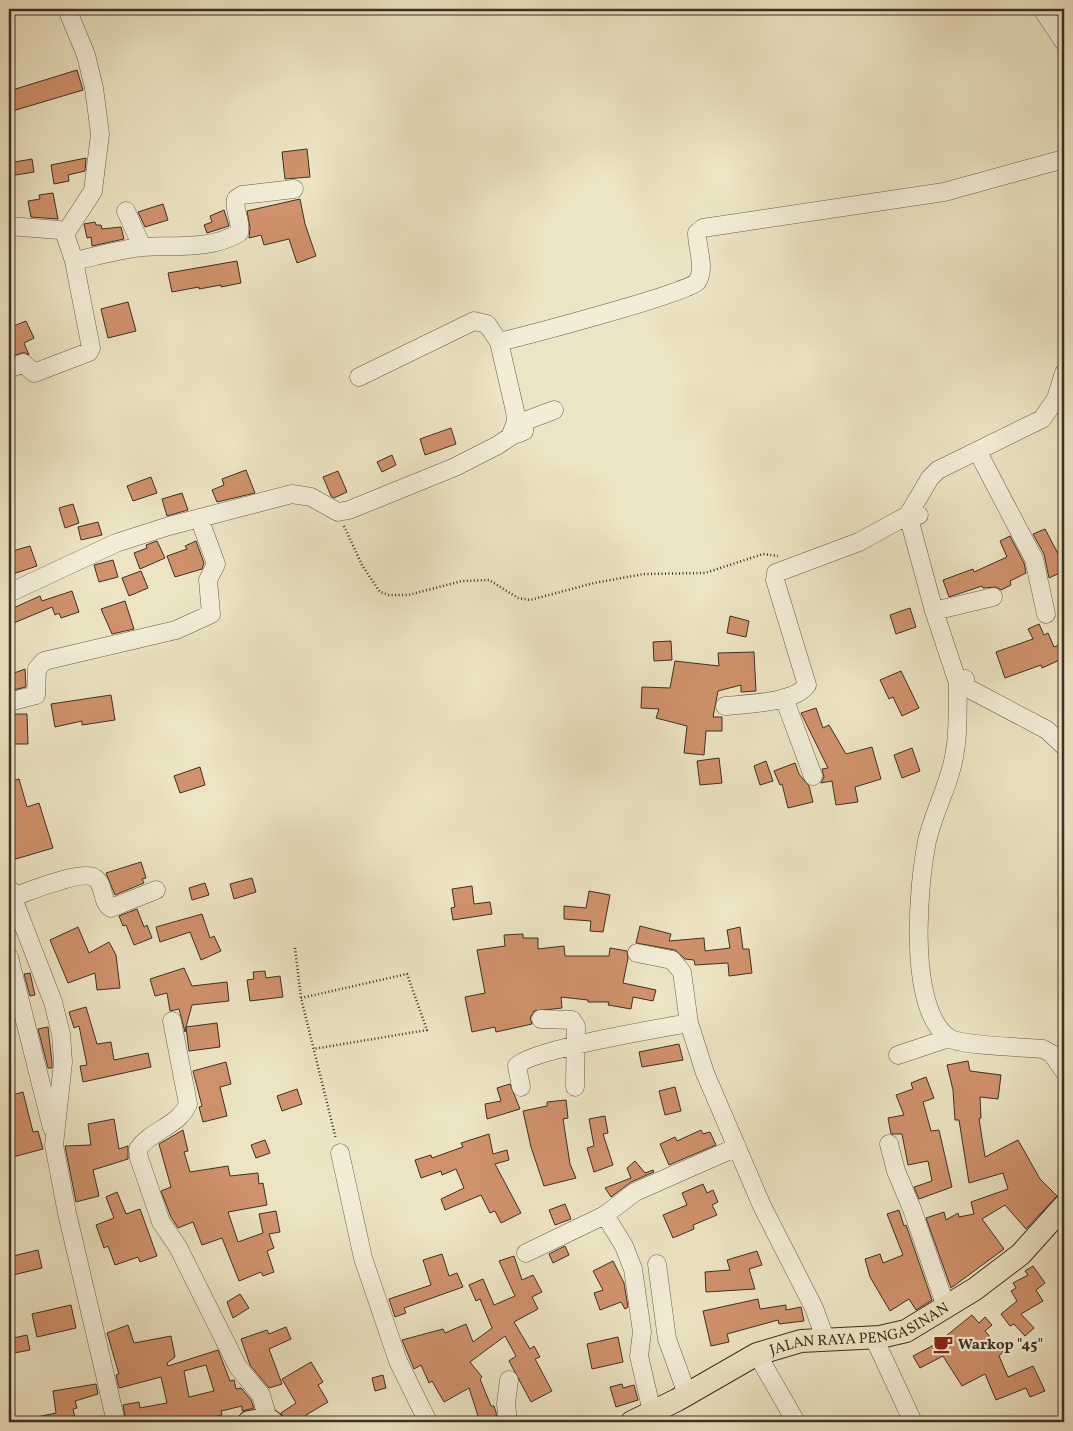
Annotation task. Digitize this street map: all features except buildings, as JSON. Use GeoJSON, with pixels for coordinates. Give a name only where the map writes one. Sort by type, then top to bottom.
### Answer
{"type":"FeatureCollection","features":[{"type":"Feature","properties":{"kind":"main road","name":"JALAN RAYA PENGASINAN"},"geometry":{"type":"LineString","coordinates":[[632,1422],[687,1394],[757,1354],[801,1341],[825,1338],[874,1338],[906,1331],[946,1307],[1021,1254],[1064,1206]]}},
{"type":"Feature","properties":{"kind":"street"},"geometry":{"type":"LineString","coordinates":[[65,234],[93,191],[100,134],[94,88],[86,55],[67,9]]}},
{"type":"Feature","properties":{"kind":"street"},"geometry":{"type":"LineString","coordinates":[[1042,9],[1064,42]]}},
{"type":"Feature","properties":{"kind":"street"},"geometry":{"type":"LineString","coordinates":[[1056,9],[1064,22]]}},
{"type":"Feature","properties":{"kind":"street"},"geometry":{"type":"LineString","coordinates":[[499,342],[658,298],[695,284],[700,276],[697,233],[703,228],[944,192],[1064,159]]}},
{"type":"Feature","properties":{"kind":"street"},"geometry":{"type":"LineString","coordinates":[[74,261],[142,247],[206,244],[233,237],[239,233],[240,227],[235,203],[236,198],[242,195],[294,189]]}},
{"type":"Feature","properties":{"kind":"street"},"geometry":{"type":"LineString","coordinates":[[126,211],[142,247]]}},
{"type":"Feature","properties":{"kind":"street"},"geometry":{"type":"LineString","coordinates":[[9,226],[59,230],[65,234],[74,261],[91,348],[89,352],[34,374],[23,363],[14,367]]}},
{"type":"Feature","properties":{"kind":"street"},"geometry":{"type":"LineString","coordinates":[[359,377],[474,321],[487,324],[499,342],[515,411],[516,422],[510,437]]}},
{"type":"Feature","properties":{"kind":"street"},"geometry":{"type":"LineString","coordinates":[[725,706],[756,704],[784,698],[803,690],[807,681],[775,580],[776,573],[859,542],[914,515],[937,485],[949,474],[970,460],[1027,431],[1062,403],[1064,373]]}},
{"type":"Feature","properties":{"kind":"street"},"geometry":{"type":"LineString","coordinates":[[9,593],[116,543],[199,518],[292,494],[311,497],[338,512],[349,510],[455,467],[524,431],[525,421],[554,410]]}},
{"type":"Feature","properties":{"kind":"street"},"geometry":{"type":"LineString","coordinates":[[970,460],[1034,559],[1046,614]]}},
{"type":"Feature","properties":{"kind":"street"},"geometry":{"type":"LineString","coordinates":[[914,515],[920,528],[938,610],[962,681],[956,750],[951,772],[941,794],[928,842],[922,884],[920,933],[920,974],[924,997],[930,1014],[949,1038]]}},
{"type":"Feature","properties":{"kind":"street"},"geometry":{"type":"LineString","coordinates":[[9,702],[36,695],[37,669],[44,661],[176,630],[212,614],[208,580],[216,564],[199,518]]}},
{"type":"Feature","properties":{"kind":"street"},"geometry":{"type":"LineString","coordinates":[[938,610],[993,597]]}},
{"type":"Feature","properties":{"kind":"street"},"geometry":{"type":"LineString","coordinates":[[962,681],[1049,722],[1064,737]]}},
{"type":"Feature","properties":{"kind":"street"},"geometry":{"type":"LineString","coordinates":[[962,681],[1047,730],[1064,746]]}},
{"type":"Feature","properties":{"kind":"street"},"geometry":{"type":"LineString","coordinates":[[784,698],[813,776]]}},
{"type":"Feature","properties":{"kind":"street"},"geometry":{"type":"LineString","coordinates":[[54,1138],[63,1062],[61,1034],[53,1002],[16,924],[10,892],[82,874],[94,877],[100,884],[106,905],[110,908],[156,890]]}},
{"type":"Feature","properties":{"kind":"street"},"geometry":{"type":"LineString","coordinates":[[637,953],[661,956],[672,960],[678,966],[684,980],[689,1023],[705,1073],[762,1206],[810,1299],[825,1338]]}},
{"type":"Feature","properties":{"kind":"street"},"geometry":{"type":"LineString","coordinates":[[9,957],[54,1138],[67,1213],[116,1422]]}},
{"type":"Feature","properties":{"kind":"street"},"geometry":{"type":"LineString","coordinates":[[541,1019],[572,1020],[576,1026],[575,1087]]}},
{"type":"Feature","properties":{"kind":"street"},"geometry":{"type":"LineString","coordinates":[[172,1021],[188,1104],[177,1119],[143,1142],[138,1149],[139,1158],[161,1222],[178,1247],[238,1367],[261,1395],[263,1421]]}},
{"type":"Feature","properties":{"kind":"street"},"geometry":{"type":"LineString","coordinates":[[521,1087],[517,1066],[520,1063],[577,1045],[689,1023]]}},
{"type":"Feature","properties":{"kind":"street"},"geometry":{"type":"LineString","coordinates":[[898,1054],[949,1038],[973,1043],[1043,1049],[1052,1054],[1064,1071]]}},
{"type":"Feature","properties":{"kind":"street"},"geometry":{"type":"LineString","coordinates":[[889,1144],[896,1171],[912,1209],[946,1307]]}},
{"type":"Feature","properties":{"kind":"street"},"geometry":{"type":"LineString","coordinates":[[526,1253],[605,1215],[635,1192],[737,1147]]}},
{"type":"Feature","properties":{"kind":"street"},"geometry":{"type":"LineString","coordinates":[[340,1152],[363,1258],[398,1361],[428,1422]]}},
{"type":"Feature","properties":{"kind":"street"},"geometry":{"type":"LineString","coordinates":[[605,1215],[624,1246],[633,1269],[642,1332],[639,1356],[652,1412]]}},
{"type":"Feature","properties":{"kind":"street"},"geometry":{"type":"LineString","coordinates":[[657,1264],[667,1340],[687,1394]]}},
{"type":"Feature","properties":{"kind":"street"},"geometry":{"type":"LineString","coordinates":[[874,1338],[913,1422]]}},
{"type":"Feature","properties":{"kind":"street"},"geometry":{"type":"LineString","coordinates":[[757,1354],[796,1422]]}},
{"type":"Feature","properties":{"kind":"street"},"geometry":{"type":"LineString","coordinates":[[508,1422],[506,1404],[509,1380]]}},
{"type":"Feature","properties":{"kind":"path"},"geometry":{"type":"LineString","coordinates":[[338,512],[362,565],[380,592],[389,596],[408,595],[462,581],[489,580],[518,598],[530,600],[594,583],[644,574],[705,573],[763,554],[783,556]]}},
{"type":"Feature","properties":{"kind":"path"},"geometry":{"type":"LineString","coordinates":[[294,948],[301,998],[340,1152]]}},
{"type":"Feature","properties":{"kind":"path"},"geometry":{"type":"LineString","coordinates":[[301,998],[407,974],[427,1030],[313,1049]]}},
{"type":"Feature","properties":{"kind":"place","name":"Warkop \"45\""},"geometry":{"type":"Point","coordinates":[943,1344]}}]}
